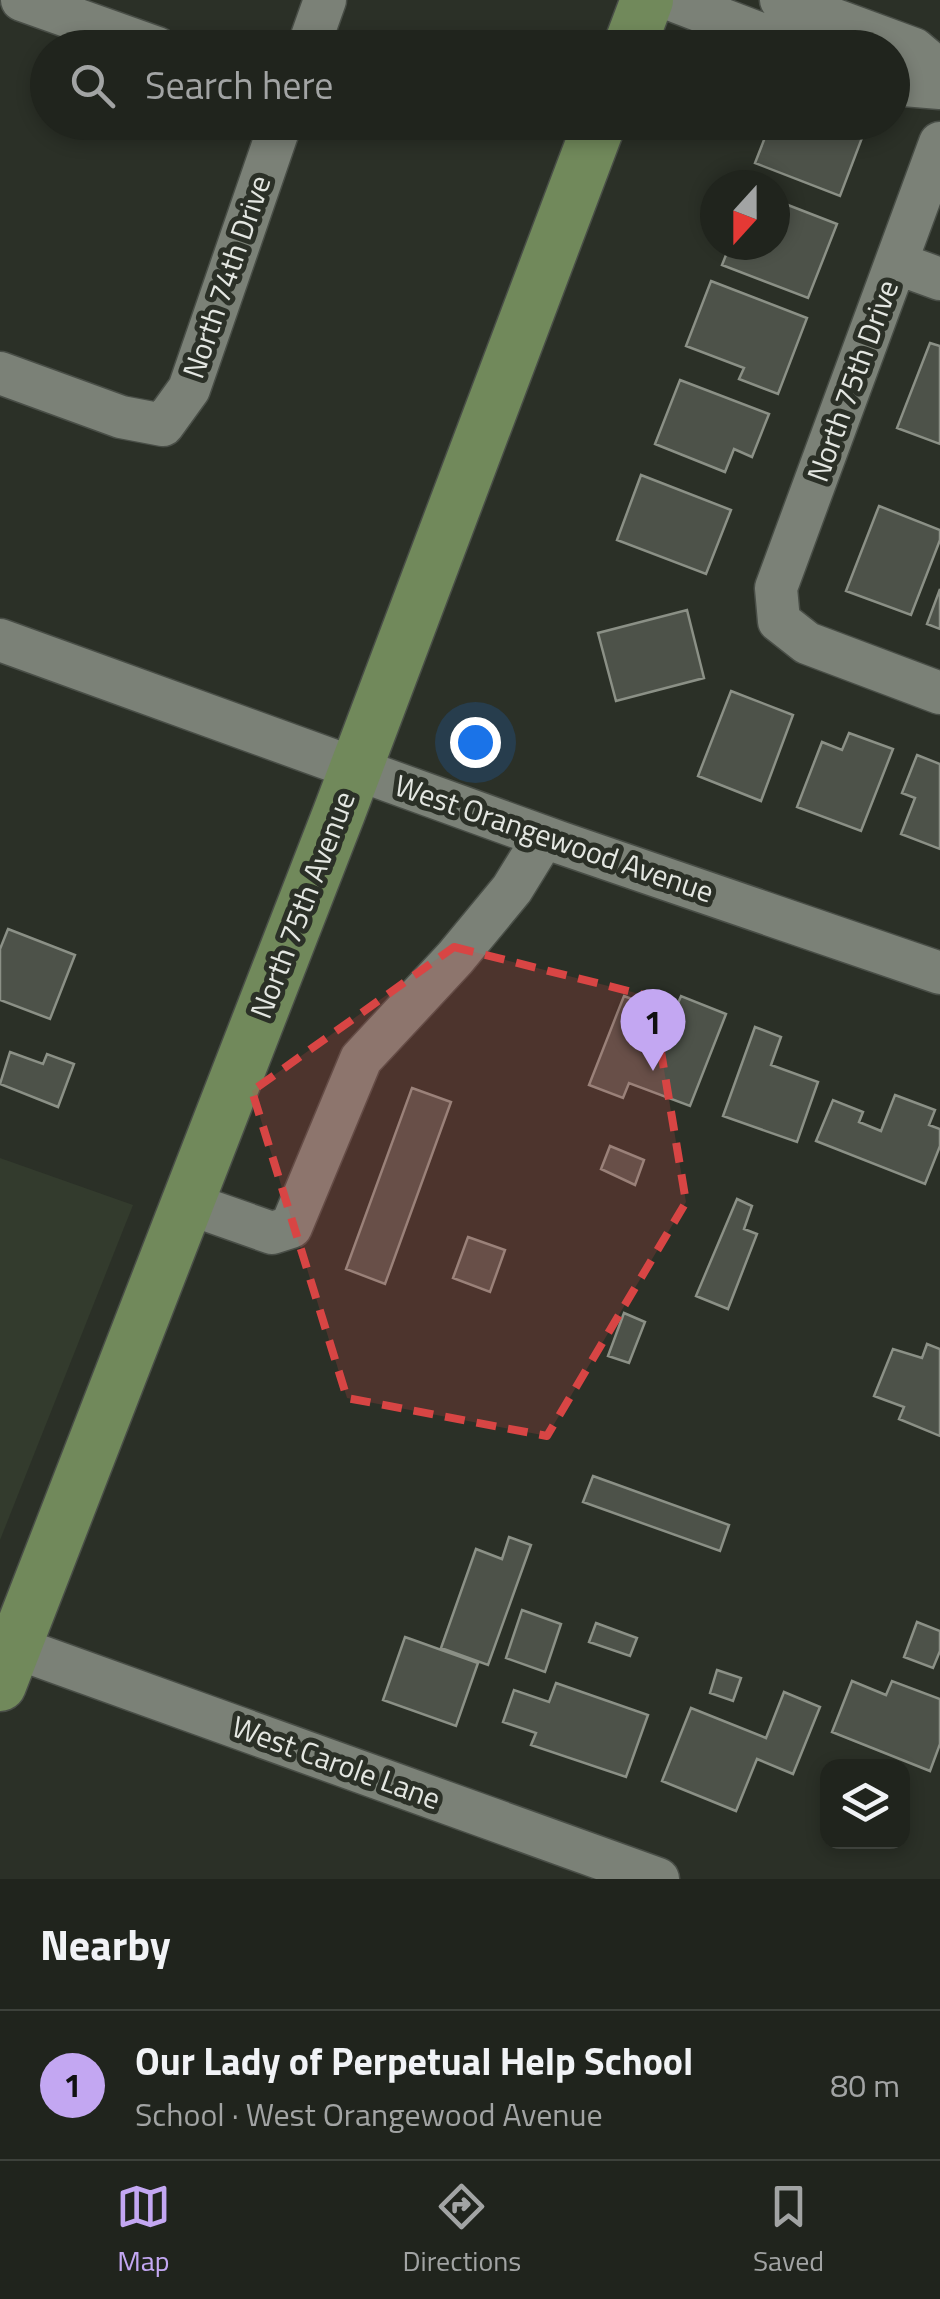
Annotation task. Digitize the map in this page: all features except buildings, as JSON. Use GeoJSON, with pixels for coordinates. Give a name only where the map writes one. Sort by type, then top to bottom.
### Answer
{"type":"FeatureCollection","features":[{"type":"Feature","properties":{"kind":"main road"},"geometry":{"type":"LineString","coordinates":[[636,30],[647,0]]}},
{"type":"Feature","properties":{"kind":"main road","name":"North 75th Avenue"},"geometry":{"type":"LineString","coordinates":[[7,1666],[356,769],[593,140]]}},
{"type":"Feature","properties":{"kind":"street"},"geometry":{"type":"LineString","coordinates":[[22,0],[107,30]]}},
{"type":"Feature","properties":{"kind":"street"},"geometry":{"type":"LineString","coordinates":[[314,30],[325,0]]}},
{"type":"Feature","properties":{"kind":"street"},"geometry":{"type":"LineString","coordinates":[[672,0],[750,30]]}},
{"type":"Feature","properties":{"kind":"street"},"geometry":{"type":"LineString","coordinates":[[780,0],[862,30]]}},
{"type":"Feature","properties":{"kind":"street"},"geometry":{"type":"LineString","coordinates":[[910,48],[940,71]]}},
{"type":"Feature","properties":{"kind":"street"},"geometry":{"type":"LineString","coordinates":[[910,86],[940,88]]}},
{"type":"Feature","properties":{"kind":"street","name":"North 74th Drive"},"geometry":{"type":"LineString","coordinates":[[0,373],[122,417],[163,426],[188,389],[275,140]]}},
{"type":"Feature","properties":{"kind":"street","name":"North 75th Drive"},"geometry":{"type":"LineString","coordinates":[[940,143],[776,588],[779,622],[807,644],[940,693]]}},
{"type":"Feature","properties":{"kind":"street"},"geometry":{"type":"LineString","coordinates":[[896,263],[940,278]]}},
{"type":"Feature","properties":{"kind":"street","name":"West Orangewood Avenue"},"geometry":{"type":"LineString","coordinates":[[0,640],[544,836],[940,973]]}},
{"type":"Feature","properties":{"kind":"street"},"geometry":{"type":"LineString","coordinates":[[187,1204],[272,1233],[291,1227],[361,1060],[500,903],[544,836]]}},
{"type":"Feature","properties":{"kind":"street","name":"West Carole Lane"},"geometry":{"type":"LineString","coordinates":[[7,1666],[562,1863],[658,1879]]}},
{"type":"Feature","properties":{"kind":"highlighted area"},"geometry":{"type":"Polygon","coordinates":[[[454,947],[652,997],[686,1202],[547,1436],[347,1398],[252,1091],[454,947]]]}},
{"type":"Feature","properties":{"kind":"shaded area"},"geometry":{"type":"Polygon","coordinates":[[[0,1158],[133,1205],[0,1540],[0,1158]]]}},
{"type":"Feature","properties":{"kind":"place","name":"Our Lady of Perpetual Help School"},"geometry":{"type":"Point","coordinates":[653,1071]}}]}
